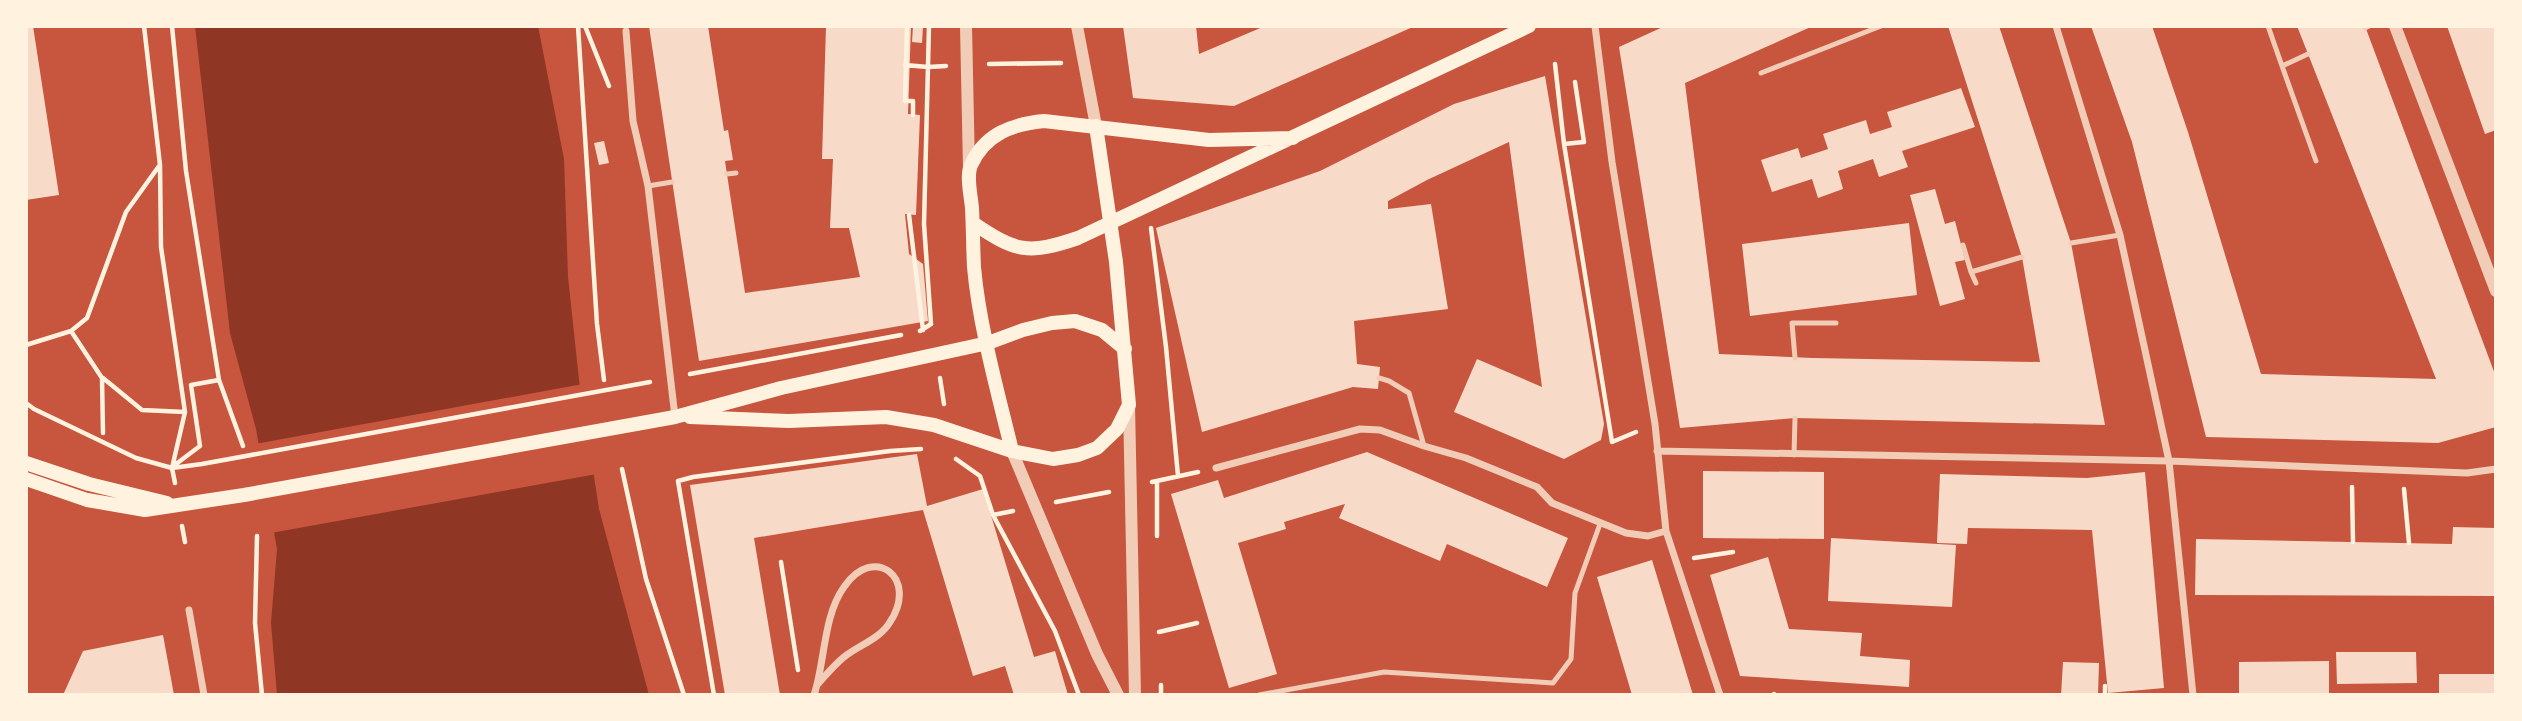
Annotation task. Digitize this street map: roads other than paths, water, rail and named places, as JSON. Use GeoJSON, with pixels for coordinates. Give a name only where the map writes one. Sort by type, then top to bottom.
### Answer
{"type":"FeatureCollection","features":[{"type":"Feature","properties":{"kind":"main road"},"geometry":{"type":"LineString","coordinates":[[972,223],[1003,243],[1024,249],[1046,248],[1110,223],[1529,26]]}},
{"type":"Feature","properties":{"kind":"main road"},"geometry":{"type":"LineString","coordinates":[[1012,451],[974,269],[969,169],[981,148],[995,135],[1025,123],[1044,121],[1165,137],[1209,140],[1293,138]]}},
{"type":"Feature","properties":{"kind":"main road"},"geometry":{"type":"LineString","coordinates":[[675,417],[789,421],[886,417],[948,429],[1012,451],[1053,459],[1078,455],[1097,448],[1117,429],[1129,405],[1125,349],[1096,126]]}},
{"type":"Feature","properties":{"kind":"main road"},"geometry":{"type":"LineString","coordinates":[[26,479],[87,500],[145,510],[675,417],[781,388],[936,356],[1052,323],[1074,321],[1102,330],[1125,349]]}},
{"type":"Feature","properties":{"kind":"main road"},"geometry":{"type":"LineString","coordinates":[[26,463],[89,484],[178,506]]}},
{"type":"Feature","properties":{"kind":"street"},"geometry":{"type":"LineString","coordinates":[[966,26],[969,169]]}},
{"type":"Feature","properties":{"kind":"street"},"geometry":{"type":"LineString","coordinates":[[1077,26],[1096,126]]}},
{"type":"Feature","properties":{"kind":"street"},"geometry":{"type":"LineString","coordinates":[[1595,26],[1612,162],[1657,451],[1666,531],[1720,695]]}},
{"type":"Feature","properties":{"kind":"street"},"geometry":{"type":"LineString","coordinates":[[2056,26],[2120,236],[2169,461],[2193,695]]}},
{"type":"Feature","properties":{"kind":"street"},"geometry":{"type":"LineString","coordinates":[[2395,26],[2496,291]]}},
{"type":"Feature","properties":{"kind":"street"},"geometry":{"type":"LineString","coordinates":[[626,31],[633,121],[649,186],[675,417]]}},
{"type":"Feature","properties":{"kind":"street"},"geometry":{"type":"LineString","coordinates":[[1129,405],[1135,695]]}},
{"type":"Feature","properties":{"kind":"street"},"geometry":{"type":"LineString","coordinates":[[1216,468],[1360,429],[1380,430],[1466,458],[1536,487],[1552,503],[1600,524],[1626,533],[1648,536],[1666,531]]}},
{"type":"Feature","properties":{"kind":"street"},"geometry":{"type":"LineString","coordinates":[[1012,451],[1097,654],[1118,695]]}},
{"type":"Feature","properties":{"kind":"street"},"geometry":{"type":"LineString","coordinates":[[1657,451],[2169,461],[2467,473],[2496,469]]}},
{"type":"Feature","properties":{"kind":"street"},"geometry":{"type":"LineString","coordinates":[[814,695],[823,647],[842,589],[854,575],[866,568],[888,568],[896,576],[900,587],[897,611],[889,625],[843,658],[818,684]]}},
{"type":"Feature","properties":{"kind":"street"},"geometry":{"type":"LineString","coordinates":[[189,610],[204,695]]}},
{"type":"Feature","properties":{"kind":"lane"},"geometry":{"type":"LineString","coordinates":[[1761,73],[1881,26]]}},
{"type":"Feature","properties":{"kind":"lane"},"geometry":{"type":"LineString","coordinates":[[2269,26],[2316,161]]}},
{"type":"Feature","properties":{"kind":"lane"},"geometry":{"type":"LineString","coordinates":[[2282,66],[2308,54]]}},
{"type":"Feature","properties":{"kind":"lane"},"geometry":{"type":"LineString","coordinates":[[727,174],[736,173]]}},
{"type":"Feature","properties":{"kind":"lane"},"geometry":{"type":"LineString","coordinates":[[649,186],[673,182]]}},
{"type":"Feature","properties":{"kind":"lane"},"geometry":{"type":"LineString","coordinates":[[2071,243],[2120,236]]}},
{"type":"Feature","properties":{"kind":"lane"},"geometry":{"type":"LineString","coordinates":[[1963,245],[1976,283]]}},
{"type":"Feature","properties":{"kind":"lane"},"geometry":{"type":"LineString","coordinates":[[1971,272],[2022,257]]}},
{"type":"Feature","properties":{"kind":"lane"},"geometry":{"type":"LineString","coordinates":[[1795,358],[1792,323],[1836,323]]}},
{"type":"Feature","properties":{"kind":"lane"},"geometry":{"type":"LineString","coordinates":[[1379,378],[1409,393],[1424,446]]}},
{"type":"Feature","properties":{"kind":"lane"},"geometry":{"type":"LineString","coordinates":[[1794,454],[1795,418]]}},
{"type":"Feature","properties":{"kind":"lane"},"geometry":{"type":"LineString","coordinates":[[1259,695],[1384,672],[1553,683],[1571,659],[1575,593],[1600,524]]}}]}
